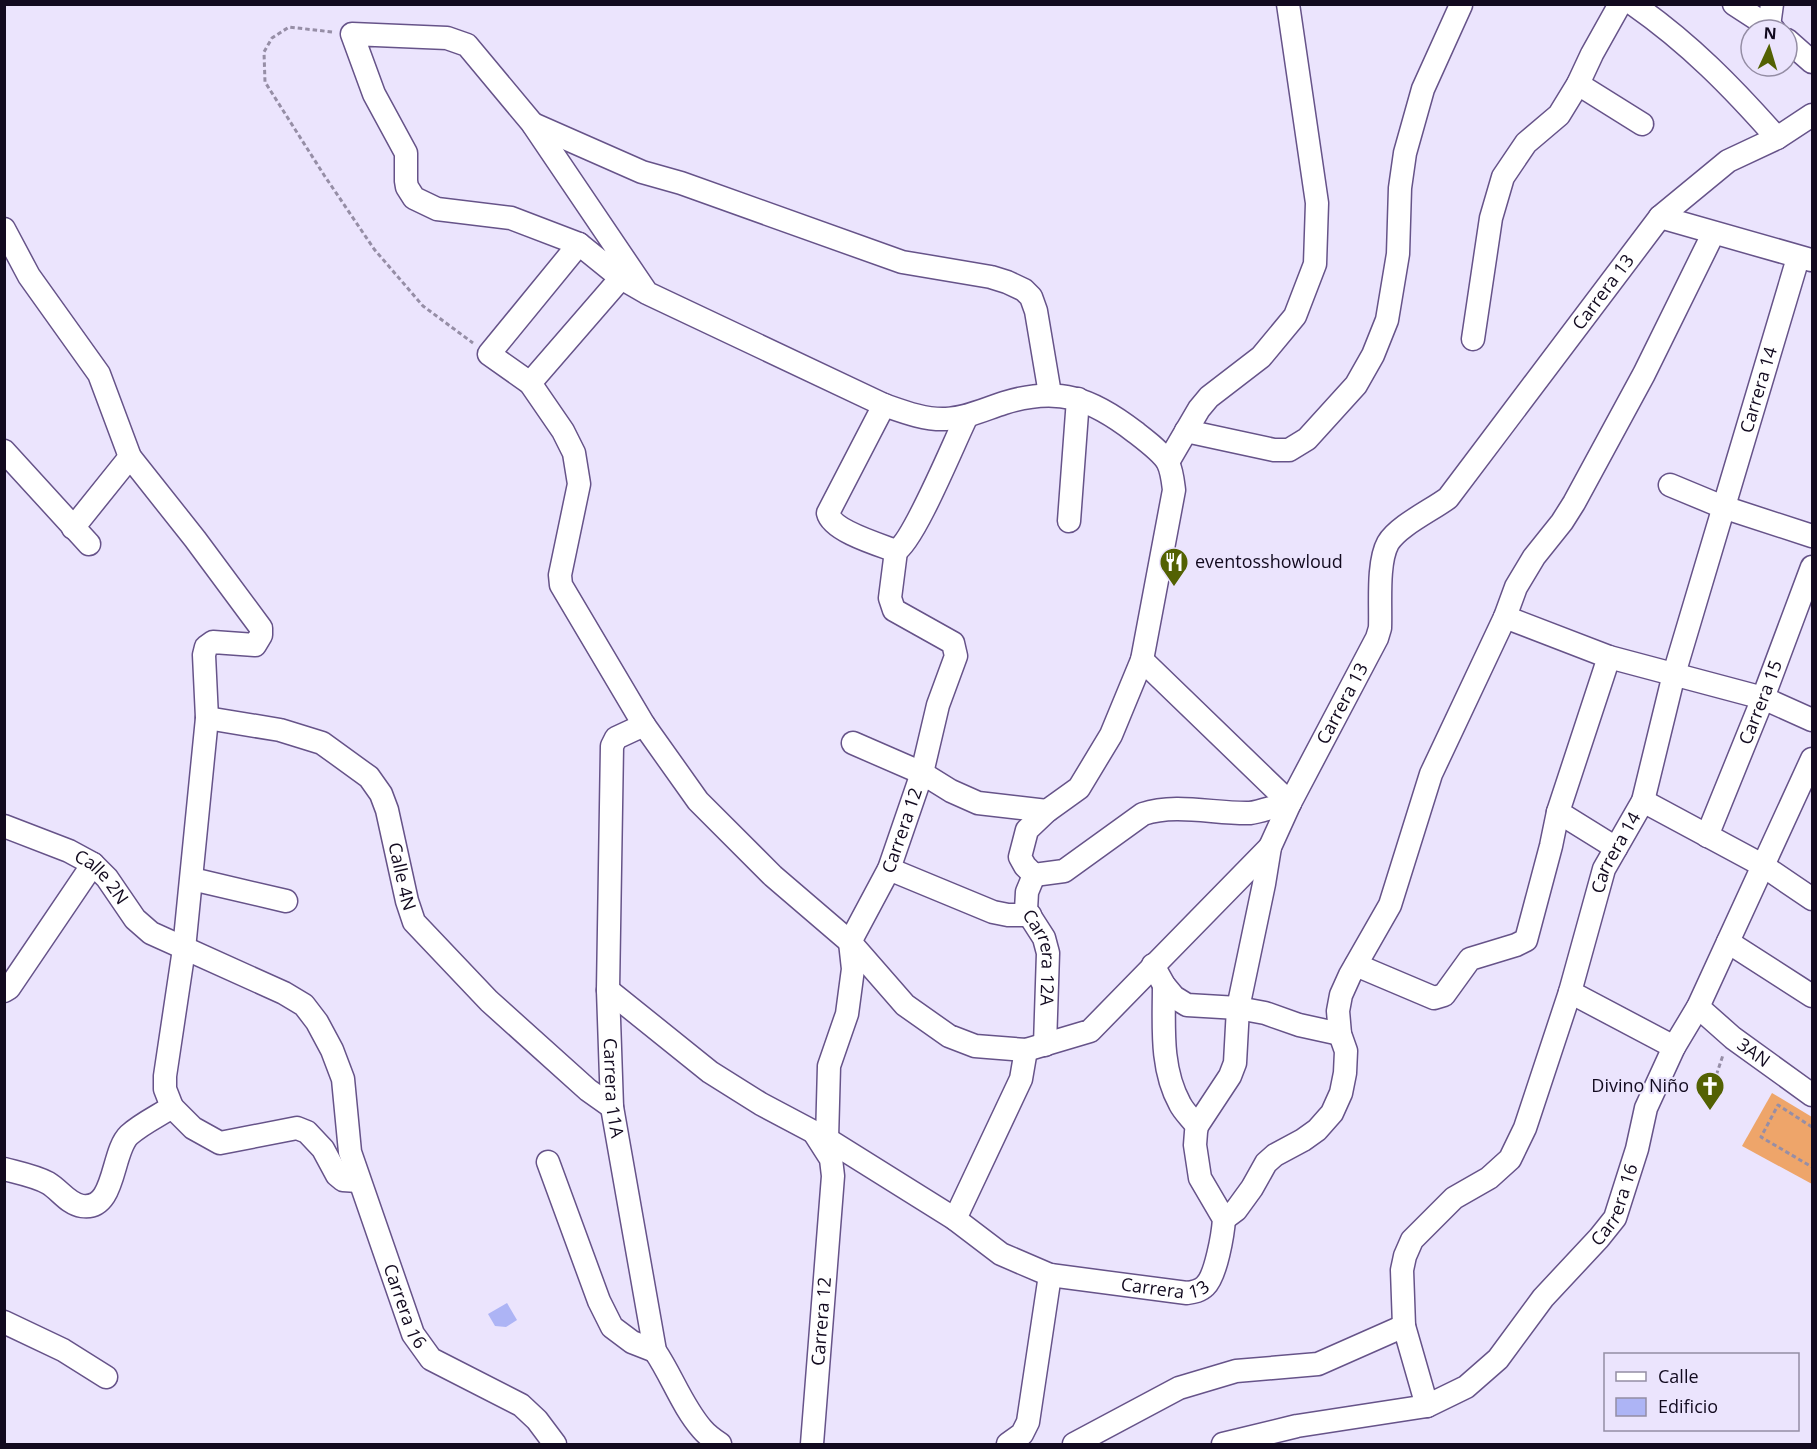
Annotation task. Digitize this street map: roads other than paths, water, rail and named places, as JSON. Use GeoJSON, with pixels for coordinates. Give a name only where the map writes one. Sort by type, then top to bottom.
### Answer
{"type":"FeatureCollection","features":[{"type":"Feature","properties":{"kind":"street"},"geometry":{"type":"LineString","coordinates":[[1168,462],[1199,409],[1209,398],[1261,357],[1295,316],[1315,264],[1317,203],[1287,4]]}},
{"type":"Feature","properties":{"kind":"street"},"geometry":{"type":"LineString","coordinates":[[1473,339],[1491,218],[1503,177],[1526,143],[1558,115],[1578,84],[1620,4]]}},
{"type":"Feature","properties":{"kind":"street"},"geometry":{"type":"LineString","coordinates":[[1633,4],[1666,27],[1734,88],[1777,138]]}},
{"type":"Feature","properties":{"kind":"street"},"geometry":{"type":"LineString","coordinates":[[1734,4],[1767,18]]}},
{"type":"Feature","properties":{"kind":"street"},"geometry":{"type":"LineString","coordinates":[[1186,431],[1274,450],[1289,450],[1307,439],[1356,385],[1373,355],[1387,320],[1398,254],[1400,188],[1405,153],[1423,89],[1462,5]]}},
{"type":"Feature","properties":{"kind":"street"},"geometry":{"type":"LineString","coordinates":[[647,293],[532,123],[467,45],[447,38],[352,34],[374,94],[406,153],[406,182],[414,198],[437,209],[511,218],[579,244],[621,278],[647,293],[884,405],[927,417],[946,419],[967,416],[1006,402],[1050,394],[1078,399],[1110,413],[1145,440],[1168,462],[1174,490],[1142,660],[1111,735],[1087,777],[1079,788],[1047,811],[1027,830],[1020,856],[1024,866],[1034,874],[1064,871],[1143,814],[1150,812],[1198,810],[1253,813],[1290,803]]}},
{"type":"Feature","properties":{"kind":"street"},"geometry":{"type":"LineString","coordinates":[[1799,51],[1812,62]]}},
{"type":"Feature","properties":{"kind":"street"},"geometry":{"type":"LineString","coordinates":[[1578,84],[1642,124]]}},
{"type":"Feature","properties":{"kind":"street","name":"Carrera 13"},"geometry":{"type":"LineString","coordinates":[[1197,1126],[1211,1108],[1233,1070],[1238,1008],[1270,847],[1290,803],[1377,638],[1380,628],[1382,560],[1388,543],[1418,517],[1448,498],[1660,217],[1728,161],[1777,138],[1812,115]]}},
{"type":"Feature","properties":{"kind":"street"},"geometry":{"type":"LineString","coordinates":[[532,123],[642,171],[902,262],[991,277],[1024,290],[1031,297],[1036,311],[1050,394]]}},
{"type":"Feature","properties":{"kind":"street"},"geometry":{"type":"LineString","coordinates":[[1660,217],[1805,259]]}},
{"type":"Feature","properties":{"kind":"street"},"geometry":{"type":"LineString","coordinates":[[4,229],[30,276],[99,374],[130,457],[261,628],[259,639],[251,646],[215,642],[206,647],[204,655],[207,718],[192,879],[165,1089],[172,1107],[193,1128],[220,1143],[297,1128],[307,1132],[323,1149],[337,1175],[343,1180],[358,1181]]}},
{"type":"Feature","properties":{"kind":"street"},"geometry":{"type":"LineString","coordinates":[[1164,985],[1164,1052],[1170,1082],[1181,1105],[1197,1126],[1195,1145],[1200,1178],[1224,1219],[1236,1210],[1266,1163],[1275,1155],[1310,1135],[1332,1113],[1341,1093],[1346,1073],[1346,1051],[1340,1034],[1338,1011],[1341,995],[1390,905],[1431,774],[1505,617],[1516,587],[1534,557],[1574,503],[1644,374],[1713,234]]}},
{"type":"Feature","properties":{"kind":"street"},"geometry":{"type":"LineString","coordinates":[[579,244],[489,354],[530,382],[563,431],[574,453],[579,484],[560,575],[561,585],[644,725],[698,801],[773,876],[850,942],[905,1005],[949,1036],[975,1046],[1035,1048],[1089,1031],[1270,847]]}},
{"type":"Feature","properties":{"kind":"street","name":"Carrera 14"},"geometry":{"type":"LineString","coordinates":[[1427,1406],[1404,1326],[1402,1270],[1412,1240],[1454,1198],[1489,1178],[1510,1159],[1525,1128],[1569,992],[1604,869],[1643,801],[1674,674],[1723,507],[1805,259]]}},
{"type":"Feature","properties":{"kind":"street"},"geometry":{"type":"LineString","coordinates":[[530,382],[621,278]]}},
{"type":"Feature","properties":{"kind":"street"},"geometry":{"type":"LineString","coordinates":[[1069,521],[1078,399]]}},
{"type":"Feature","properties":{"kind":"street"},"geometry":{"type":"LineString","coordinates":[[884,405],[828,513],[829,518],[836,524],[861,539],[896,551],[902,547],[916,525],[967,416]]}},
{"type":"Feature","properties":{"kind":"street"},"geometry":{"type":"LineString","coordinates":[[4,451],[89,544]]}},
{"type":"Feature","properties":{"kind":"street"},"geometry":{"type":"LineString","coordinates":[[73,528],[130,457]]}},
{"type":"Feature","properties":{"kind":"street"},"geometry":{"type":"LineString","coordinates":[[1670,485],[1723,507],[1812,536]]}},
{"type":"Feature","properties":{"kind":"street","name":"Carrera 12"},"geometry":{"type":"LineString","coordinates":[[850,942],[889,869],[922,773],[938,705],[956,656],[953,643],[894,610],[890,598],[896,551]]}},
{"type":"Feature","properties":{"kind":"street","name":"Carrera 15"},"geometry":{"type":"LineString","coordinates":[[1707,836],[1763,698],[1812,567]]}},
{"type":"Feature","properties":{"kind":"street"},"geometry":{"type":"LineString","coordinates":[[1505,617],[1609,657],[1763,698],[1812,720]]}},
{"type":"Feature","properties":{"kind":"street"},"geometry":{"type":"LineString","coordinates":[[1356,965],[1434,998],[1444,995],[1470,958],[1526,940],[1558,812],[1609,657]]}},
{"type":"Feature","properties":{"kind":"street"},"geometry":{"type":"LineString","coordinates":[[1142,660],[1290,803]]}},
{"type":"Feature","properties":{"kind":"street","name":"Calle 4N"},"geometry":{"type":"LineString","coordinates":[[207,718],[280,730],[322,743],[369,777],[381,794],[387,810],[407,901],[414,922],[489,1001],[588,1090],[612,1107]]}},
{"type":"Feature","properties":{"kind":"street","name":"Carrera 11A"},"geometry":{"type":"LineString","coordinates":[[644,725],[616,738],[612,746],[608,990],[612,1107],[655,1351],[666,1366],[685,1405],[703,1430],[720,1444]]}},
{"type":"Feature","properties":{"kind":"street"},"geometry":{"type":"LineString","coordinates":[[853,743],[922,773],[951,791],[978,803],[1047,811]]}},
{"type":"Feature","properties":{"kind":"street","name":"Carrera 16"},"geometry":{"type":"LineString","coordinates":[[1223,1444],[1297,1426],[1427,1406],[1466,1387],[1498,1359],[1543,1298],[1615,1218],[1637,1149],[1646,1108],[1674,1047],[1698,1007],[1762,866],[1806,791],[1812,759]]}},
{"type":"Feature","properties":{"kind":"street"},"geometry":{"type":"LineString","coordinates":[[1643,801],[1762,866],[1812,899]]}},
{"type":"Feature","properties":{"kind":"street"},"geometry":{"type":"LineString","coordinates":[[1558,812],[1616,848]]}},
{"type":"Feature","properties":{"kind":"street","name":"Calle 2N"},"geometry":{"type":"LineString","coordinates":[[4,826],[69,851],[93,864],[106,878],[135,919],[151,933],[284,993],[304,1005],[317,1022],[332,1050],[343,1079],[348,1138]]}},
{"type":"Feature","properties":{"kind":"street"},"geometry":{"type":"LineString","coordinates":[[4,991],[9,988],[93,864]]}},
{"type":"Feature","properties":{"kind":"street"},"geometry":{"type":"LineString","coordinates":[[889,869],[993,912],[1030,915]]}},
{"type":"Feature","properties":{"kind":"street","name":"Carrera 12A"},"geometry":{"type":"LineString","coordinates":[[955,1219],[1035,1048],[1048,953],[1044,938],[1026,910],[1027,892],[1034,874]]}},
{"type":"Feature","properties":{"kind":"street"},"geometry":{"type":"LineString","coordinates":[[192,879],[286,901]]}},
{"type":"Feature","properties":{"kind":"street"},"geometry":{"type":"LineString","coordinates":[[821,1136],[829,1066],[847,1014],[853,969],[850,942]]}},
{"type":"Feature","properties":{"kind":"street"},"geometry":{"type":"LineString","coordinates":[[1728,942],[1812,996]]}},
{"type":"Feature","properties":{"kind":"street"},"geometry":{"type":"LineString","coordinates":[[1153,965],[1174,997],[1187,1005],[1238,1008],[1265,1013],[1340,1034]]}},
{"type":"Feature","properties":{"kind":"street"},"geometry":{"type":"LineString","coordinates":[[608,990],[710,1072],[761,1104],[821,1136],[955,1219],[1001,1254],[1050,1275],[1028,1422],[1022,1434],[1008,1444]]}},
{"type":"Feature","properties":{"kind":"street"},"geometry":{"type":"LineString","coordinates":[[1569,992],[1674,1047]]}},
{"type":"Feature","properties":{"kind":"street","name":"3AN"},"geometry":{"type":"LineString","coordinates":[[1698,1007],[1733,1038],[1812,1095]]}},
{"type":"Feature","properties":{"kind":"street"},"geometry":{"type":"LineString","coordinates":[[4,1169],[50,1184],[72,1202],[82,1206],[92,1206],[99,1203],[108,1188],[121,1149],[129,1135],[172,1107]]}},
{"type":"Feature","properties":{"kind":"street","name":"Carrera 12"},"geometry":{"type":"LineString","coordinates":[[812,1444],[833,1176],[831,1160],[821,1136]]}},
{"type":"Feature","properties":{"kind":"street","name":"Carrera 16"},"geometry":{"type":"LineString","coordinates":[[348,1138],[358,1181],[385,1249],[413,1334],[431,1359],[521,1405],[537,1420],[555,1444]]}},
{"type":"Feature","properties":{"kind":"street"},"geometry":{"type":"LineString","coordinates":[[548,1162],[599,1301],[612,1327],[632,1342],[655,1351]]}},
{"type":"Feature","properties":{"kind":"street","name":"Carrera 13"},"geometry":{"type":"LineString","coordinates":[[1050,1275],[1187,1293],[1197,1291],[1207,1285],[1213,1271],[1224,1219]]}},
{"type":"Feature","properties":{"kind":"street"},"geometry":{"type":"LineString","coordinates":[[4,1322],[63,1350],[106,1377]]}},
{"type":"Feature","properties":{"kind":"street"},"geometry":{"type":"LineString","coordinates":[[1074,1444],[1179,1388],[1236,1371],[1318,1364],[1404,1326]]}},
{"type":"Feature","properties":{"kind":"place","name":"eventosshowloud"},"geometry":{"type":"Point","coordinates":[1174,588]}},
{"type":"Feature","properties":{"kind":"place","name":"Divino Niño"},"geometry":{"type":"Point","coordinates":[1710,1112]}}]}
